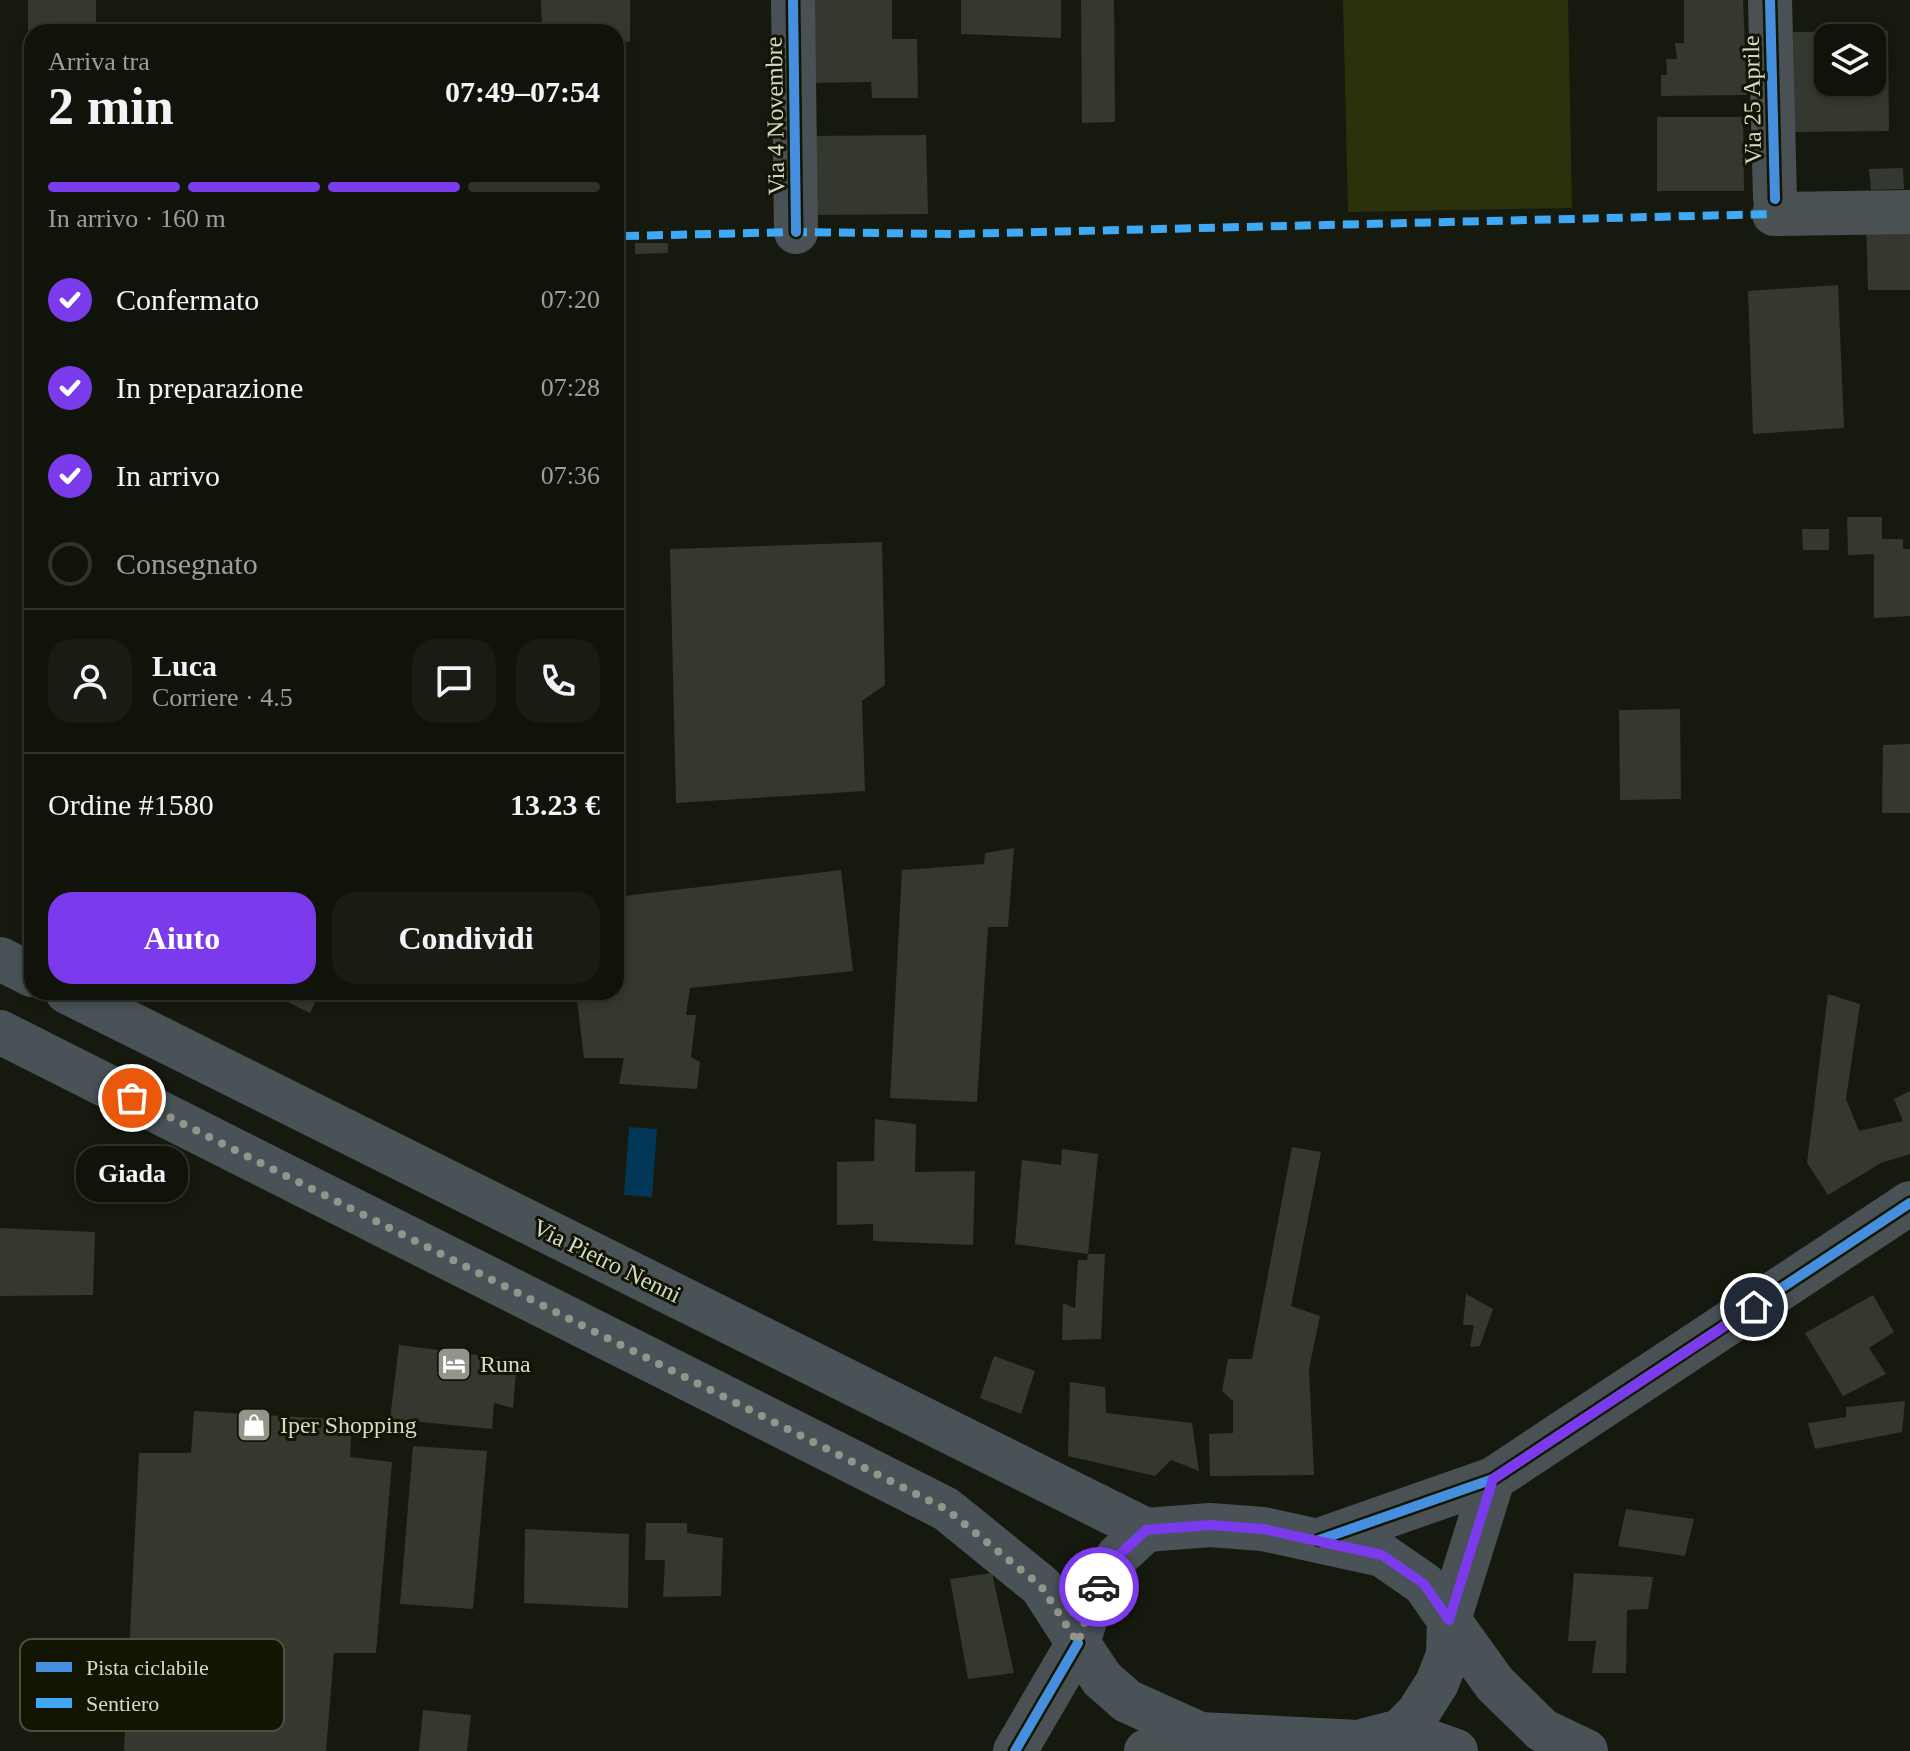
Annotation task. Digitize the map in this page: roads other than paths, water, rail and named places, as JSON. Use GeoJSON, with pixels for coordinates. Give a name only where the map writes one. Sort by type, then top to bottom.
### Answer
{"type":"FeatureCollection","features":[{"type":"Feature","properties":{"kind":"main road"},"geometry":{"type":"LineString","coordinates":[[0,959],[24,971]]}},
{"type":"Feature","properties":{"kind":"main road","name":"Via Pietro Nenni"},"geometry":{"type":"LineString","coordinates":[[83,1000],[1146,1530]]}},
{"type":"Feature","properties":{"kind":"main road"},"geometry":{"type":"LineString","coordinates":[[0,1032],[946,1509],[1041,1586],[1102,1679],[1127,1701],[1200,1734],[1358,1742],[1400,1731],[1418,1713],[1437,1683],[1448,1655],[1449,1620]]}},
{"type":"Feature","properties":{"kind":"main road"},"geometry":{"type":"LineString","coordinates":[[1078,1643],[1098,1588],[1118,1556],[1146,1530],[1210,1525],[1263,1529],[1319,1540],[1382,1555],[1424,1584],[1495,1684],[1542,1730],[1586,1751]]}},
{"type":"Feature","properties":{"kind":"main road"},"geometry":{"type":"LineString","coordinates":[[1400,1731],[1456,1751]]}},
{"type":"Feature","properties":{"kind":"street","name":"Via 4 Novembre"},"geometry":{"type":"LineString","coordinates":[[793,0],[796,232]]}},
{"type":"Feature","properties":{"kind":"street","name":"Via 25 Aprile"},"geometry":{"type":"LineString","coordinates":[[1770,0],[1774,207],[1910,212]]}},
{"type":"Feature","properties":{"kind":"street"},"geometry":{"type":"LineString","coordinates":[[1319,1540],[1493,1479],[1910,1203]]}},
{"type":"Feature","properties":{"kind":"street"},"geometry":{"type":"LineString","coordinates":[[1449,1620],[1493,1479]]}},
{"type":"Feature","properties":{"kind":"street"},"geometry":{"type":"LineString","coordinates":[[1015,1751],[1078,1643]]}},
{"type":"Feature","properties":{"kind":"street"},"geometry":{"type":"LineString","coordinates":[[1146,1751],[1200,1734]]}},
{"type":"Feature","properties":{"kind":"water"},"geometry":{"type":"Polygon","coordinates":[[[629,1127],[657,1129],[652,1197],[624,1195],[629,1127]]]}},
{"type":"Feature","properties":{"kind":"place","name":"Giada"},"geometry":{"type":"Point","coordinates":[132,1098]}},
{"type":"Feature","properties":{"kind":"place","name":"Runa"},"geometry":{"type":"Point","coordinates":[454,1364]}},
{"type":"Feature","properties":{"kind":"place","name":"Iper Shopping"},"geometry":{"type":"Point","coordinates":[254,1425]}}]}
